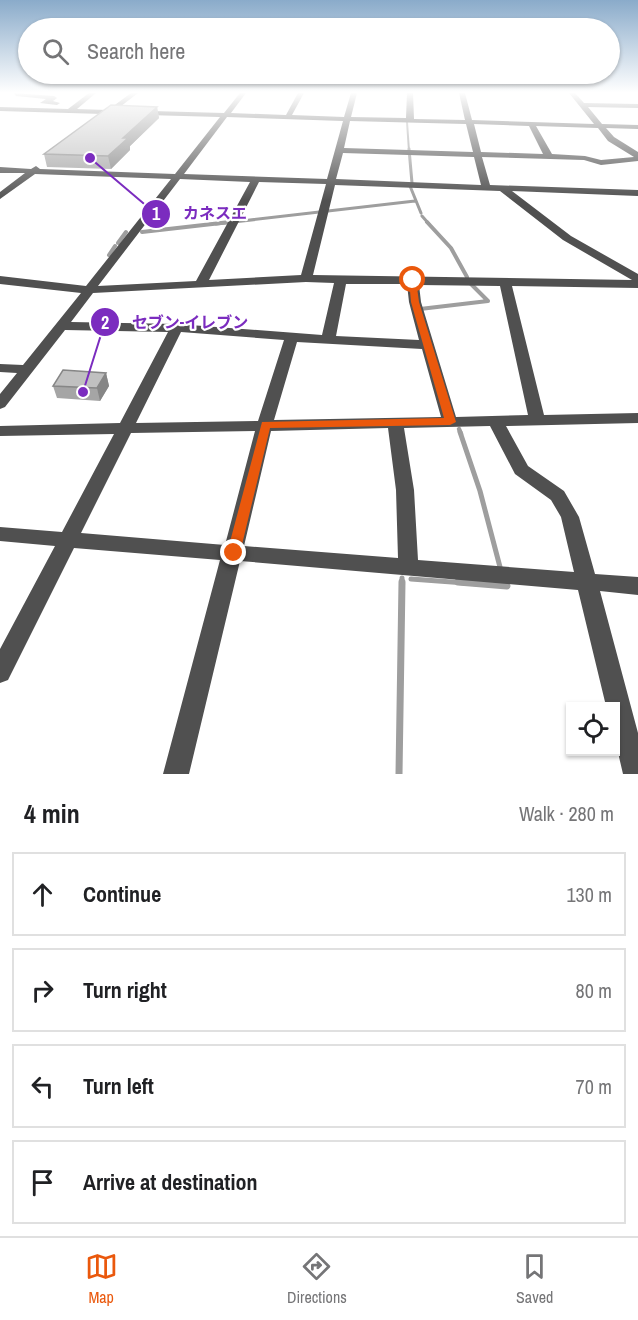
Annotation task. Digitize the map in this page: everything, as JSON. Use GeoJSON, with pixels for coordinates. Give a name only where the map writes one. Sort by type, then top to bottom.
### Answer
{"type":"FeatureCollection","features":[{"type":"Feature","properties":{"kind":"street"},"geometry":{"type":"LineString","coordinates":[[0,404],[215,129]]}},
{"type":"Feature","properties":{"kind":"street"},"geometry":{"type":"LineString","coordinates":[[306,278],[344,129]]}},
{"type":"Feature","properties":{"kind":"street"},"geometry":{"type":"LineString","coordinates":[[471,129],[486,188]]}},
{"type":"Feature","properties":{"kind":"street"},"geometry":{"type":"LineString","coordinates":[[535,129],[549,157]]}},
{"type":"Feature","properties":{"kind":"street"},"geometry":{"type":"LineString","coordinates":[[602,129],[610,139],[638,158]]}},
{"type":"Feature","properties":{"kind":"street"},"geometry":{"type":"LineString","coordinates":[[339,150],[593,158],[600,163],[638,158]]}},
{"type":"Feature","properties":{"kind":"street"},"geometry":{"type":"LineString","coordinates":[[0,196],[42,165]]}},
{"type":"Feature","properties":{"kind":"street"},"geometry":{"type":"LineString","coordinates":[[0,170],[638,193]]}},
{"type":"Feature","properties":{"kind":"street"},"geometry":{"type":"LineString","coordinates":[[201,283],[256,179]]}},
{"type":"Feature","properties":{"kind":"street"},"geometry":{"type":"LineString","coordinates":[[502,188],[567,238],[638,282]]}},
{"type":"Feature","properties":{"kind":"street"},"geometry":{"type":"LineString","coordinates":[[0,280],[90,290],[306,278],[638,282]]}},
{"type":"Feature","properties":{"kind":"street"},"geometry":{"type":"LineString","coordinates":[[328,340],[341,280]]}},
{"type":"Feature","properties":{"kind":"street"},"geometry":{"type":"LineString","coordinates":[[413,280],[415,302],[450,422]]}},
{"type":"Feature","properties":{"kind":"street"},"geometry":{"type":"LineString","coordinates":[[505,282],[537,420]]}},
{"type":"Feature","properties":{"kind":"street"},"geometry":{"type":"LineString","coordinates":[[62,326],[177,328],[427,345]]}},
{"type":"Feature","properties":{"kind":"street"},"geometry":{"type":"LineString","coordinates":[[0,672],[8,643],[69,539],[177,328]]}},
{"type":"Feature","properties":{"kind":"street"},"geometry":{"type":"LineString","coordinates":[[176,774],[266,424],[292,337]]}},
{"type":"Feature","properties":{"kind":"street"},"geometry":{"type":"LineString","coordinates":[[0,368],[26,369]]}},
{"type":"Feature","properties":{"kind":"street"},"geometry":{"type":"LineString","coordinates":[[0,430],[638,418]]}},
{"type":"Feature","properties":{"kind":"street"},"geometry":{"type":"LineString","coordinates":[[495,421],[521,470],[558,496],[570,518],[589,582],[636,774]]}},
{"type":"Feature","properties":{"kind":"street"},"geometry":{"type":"LineString","coordinates":[[395,422],[405,490],[408,567]]}},
{"type":"Feature","properties":{"kind":"street"},"geometry":{"type":"LineString","coordinates":[[0,534],[638,586]]}},
{"type":"Feature","properties":{"kind":"building"},"geometry":{"type":"Polygon","coordinates":[[[78,129],[133,129],[123,138],[128,138],[108,156],[44,154],[78,129]]]}},
{"type":"Feature","properties":{"kind":"building"},"geometry":{"type":"Polygon","coordinates":[[[63,370],[106,373],[97,388],[53,386],[63,370]]]}},
{"type":"Feature","properties":{"kind":"waterway"},"geometry":{"type":"LineString","coordinates":[[407,129],[409,151]]}},
{"type":"Feature","properties":{"kind":"waterway"},"geometry":{"type":"LineString","coordinates":[[409,149],[412,183]]}},
{"type":"Feature","properties":{"kind":"waterway"},"geometry":{"type":"LineString","coordinates":[[410,186],[421,213]]}},
{"type":"Feature","properties":{"kind":"waterway"},"geometry":{"type":"LineString","coordinates":[[216,224],[415,201]]}},
{"type":"Feature","properties":{"kind":"waterway"},"geometry":{"type":"LineString","coordinates":[[422,216],[429,224]]}},
{"type":"Feature","properties":{"kind":"waterway"},"geometry":{"type":"LineString","coordinates":[[142,232],[230,222]]}},
{"type":"Feature","properties":{"kind":"waterway"},"geometry":{"type":"LineString","coordinates":[[427,222],[451,248],[467,277]]}},
{"type":"Feature","properties":{"kind":"waterway"},"geometry":{"type":"LineString","coordinates":[[118,243],[126,232]]}},
{"type":"Feature","properties":{"kind":"waterway"},"geometry":{"type":"LineString","coordinates":[[109,255],[115,246]]}},
{"type":"Feature","properties":{"kind":"waterway"},"geometry":{"type":"LineString","coordinates":[[420,309],[488,301],[470,283]]}},
{"type":"Feature","properties":{"kind":"waterway"},"geometry":{"type":"LineString","coordinates":[[459,429],[461,434]]}},
{"type":"Feature","properties":{"kind":"waterway"},"geometry":{"type":"LineString","coordinates":[[460,432],[480,491],[500,567]]}},
{"type":"Feature","properties":{"kind":"waterway"},"geometry":{"type":"LineString","coordinates":[[411,579],[479,584]]}},
{"type":"Feature","properties":{"kind":"waterway"},"geometry":{"type":"LineString","coordinates":[[399,774],[402,582]]}},
{"type":"Feature","properties":{"kind":"waterway"},"geometry":{"type":"LineString","coordinates":[[458,582],[507,586]]}},
{"type":"Feature","properties":{"kind":"place","name":"カネスエ"},"geometry":{"type":"Point","coordinates":[90,158]}},
{"type":"Feature","properties":{"kind":"place","name":"セブン-イレブン"},"geometry":{"type":"Point","coordinates":[83,392]}},
{"type":"Feature","properties":{"kind":"route"},"geometry":{"type":"LineString","coordinates":[[234,553],[266,424],[450,422],[415,302],[413,280]]}}]}
